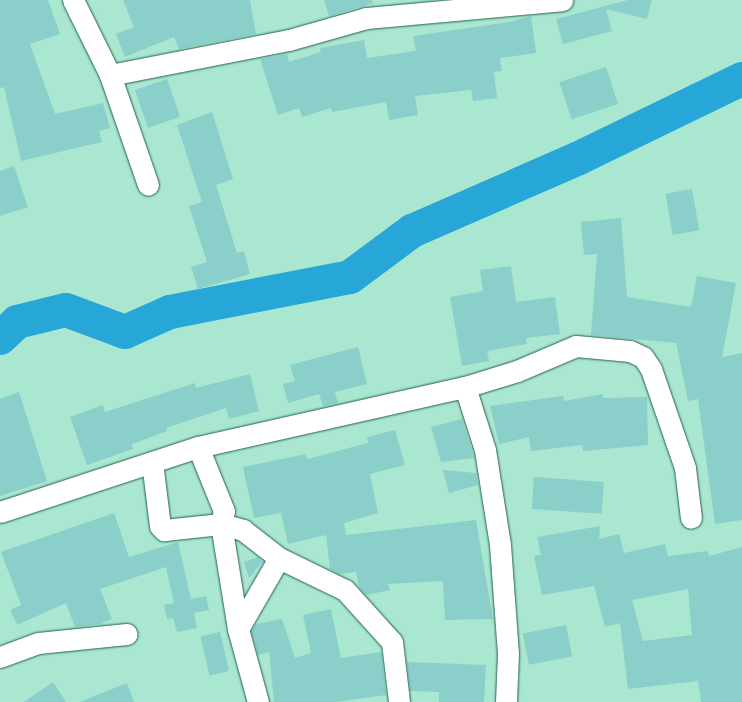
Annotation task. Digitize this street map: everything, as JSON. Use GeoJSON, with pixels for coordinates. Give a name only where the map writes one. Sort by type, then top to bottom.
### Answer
{"type":"FeatureCollection","features":[{"type":"Feature","properties":{"kind":"street"},"geometry":{"type":"LineString","coordinates":[[73,0],[110,75],[148,185]]}},
{"type":"Feature","properties":{"kind":"street"},"geometry":{"type":"LineString","coordinates":[[110,75],[289,40],[366,18],[562,0]]}},
{"type":"Feature","properties":{"kind":"street"},"geometry":{"type":"LineString","coordinates":[[0,512],[198,447],[465,387],[517,371],[576,346],[630,351],[643,357],[651,369],[685,468],[691,518]]}},
{"type":"Feature","properties":{"kind":"street"},"geometry":{"type":"LineString","coordinates":[[465,387],[485,450],[500,545],[508,654],[506,702]]}},
{"type":"Feature","properties":{"kind":"street"},"geometry":{"type":"LineString","coordinates":[[198,447],[224,511],[220,524],[238,629],[258,702]]}},
{"type":"Feature","properties":{"kind":"street"},"geometry":{"type":"LineString","coordinates":[[152,462],[160,526],[164,530],[220,524],[243,530],[279,558],[345,590],[392,642],[399,702]]}},
{"type":"Feature","properties":{"kind":"street"},"geometry":{"type":"LineString","coordinates":[[238,629],[279,558]]}},
{"type":"Feature","properties":{"kind":"street"},"geometry":{"type":"LineString","coordinates":[[0,657],[38,643],[126,634]]}},
{"type":"Feature","properties":{"kind":"building"},"geometry":{"type":"Polygon","coordinates":[[[0,0],[48,0],[60,34],[30,44],[55,114],[103,103],[110,128],[99,131],[102,142],[21,161],[4,87],[0,88],[0,0]]]}},
{"type":"Feature","properties":{"kind":"building"},"geometry":{"type":"Polygon","coordinates":[[[123,0],[250,0],[256,34],[179,49],[174,37],[125,57],[116,34],[134,27],[123,0]]]}},
{"type":"Feature","properties":{"kind":"building"},"geometry":{"type":"Polygon","coordinates":[[[324,0],[372,0],[373,3],[329,16],[324,0]]]}},
{"type":"Feature","properties":{"kind":"building"},"geometry":{"type":"Polygon","coordinates":[[[628,0],[652,0],[647,19],[606,9],[612,31],[563,44],[556,19],[628,0]]]}},
{"type":"Feature","properties":{"kind":"building"},"geometry":{"type":"Polygon","coordinates":[[[531,16],[536,53],[500,58],[502,71],[494,72],[497,98],[473,101],[471,90],[415,96],[418,115],[389,120],[386,102],[332,112],[331,108],[302,117],[299,108],[278,115],[260,59],[287,54],[289,62],[321,52],[320,48],[364,40],[367,58],[416,51],[413,36],[509,22],[531,16]]]}},
{"type":"Feature","properties":{"kind":"building"},"geometry":{"type":"Polygon","coordinates":[[[606,67],[618,104],[571,119],[559,82],[606,67]]]}},
{"type":"Feature","properties":{"kind":"building"},"geometry":{"type":"Polygon","coordinates":[[[167,79],[180,117],[148,128],[135,90],[167,79]]]}},
{"type":"Feature","properties":{"kind":"building"},"geometry":{"type":"Polygon","coordinates":[[[212,112],[233,179],[216,185],[237,253],[244,251],[250,274],[198,289],[191,267],[207,262],[189,206],[202,202],[177,125],[212,112]]]}},
{"type":"Feature","properties":{"kind":"building"},"geometry":{"type":"Polygon","coordinates":[[[14,166],[28,207],[0,216],[0,171],[14,166]]]}},
{"type":"Feature","properties":{"kind":"building"},"geometry":{"type":"Polygon","coordinates":[[[692,189],[699,230],[673,235],[665,194],[692,189]]]}},
{"type":"Feature","properties":{"kind":"building"},"geometry":{"type":"Polygon","coordinates":[[[621,218],[627,297],[691,307],[697,276],[736,283],[722,357],[742,353],[742,520],[715,524],[698,399],[688,401],[676,343],[591,335],[597,254],[584,255],[581,222],[621,218]]]}},
{"type":"Feature","properties":{"kind":"building"},"geometry":{"type":"Polygon","coordinates":[[[511,266],[516,302],[555,297],[560,334],[526,338],[527,344],[487,351],[489,361],[462,366],[450,297],[483,291],[480,270],[511,266]]]}},
{"type":"Feature","properties":{"kind":"building"},"geometry":{"type":"Polygon","coordinates":[[[358,347],[367,384],[335,392],[338,403],[323,406],[319,394],[288,403],[283,384],[295,381],[290,365],[358,347]]]}},
{"type":"Feature","properties":{"kind":"building"},"geometry":{"type":"Polygon","coordinates":[[[250,374],[259,411],[229,419],[226,408],[166,428],[167,431],[132,444],[133,449],[87,465],[70,417],[103,405],[105,412],[195,383],[196,388],[250,374]]]}},
{"type":"Feature","properties":{"kind":"building"},"geometry":{"type":"Polygon","coordinates":[[[19,392],[47,481],[0,496],[0,399],[19,392]]]}},
{"type":"Feature","properties":{"kind":"building"},"geometry":{"type":"Polygon","coordinates":[[[603,394],[603,398],[647,397],[648,445],[583,451],[582,445],[531,451],[529,437],[499,444],[490,406],[563,396],[564,401],[603,394]]]}},
{"type":"Feature","properties":{"kind":"building"},"geometry":{"type":"Polygon","coordinates":[[[462,419],[474,458],[441,462],[431,427],[462,419]]]}},
{"type":"Feature","properties":{"kind":"building"},"geometry":{"type":"Polygon","coordinates":[[[395,430],[405,465],[370,474],[378,513],[344,523],[346,535],[476,520],[493,619],[445,620],[443,581],[388,584],[390,590],[366,595],[359,587],[356,572],[340,574],[330,569],[326,535],[288,544],[281,513],[254,518],[243,467],[306,454],[307,459],[368,443],[367,437],[395,430]]]}},
{"type":"Feature","properties":{"kind":"building"},"geometry":{"type":"Polygon","coordinates":[[[443,470],[476,473],[478,485],[449,493],[443,470]]]}},
{"type":"Feature","properties":{"kind":"building"},"geometry":{"type":"Polygon","coordinates":[[[534,477],[604,482],[602,514],[532,509],[534,477]]]}},
{"type":"Feature","properties":{"kind":"building"},"geometry":{"type":"Polygon","coordinates":[[[114,513],[129,557],[178,542],[191,599],[206,596],[209,610],[194,613],[197,628],[177,632],[173,618],[167,619],[164,605],[174,603],[166,567],[100,589],[112,619],[100,624],[75,627],[66,603],[17,625],[10,610],[21,605],[1,552],[114,513]]]}},
{"type":"Feature","properties":{"kind":"building"},"geometry":{"type":"Polygon","coordinates":[[[600,526],[599,539],[619,534],[624,553],[665,544],[668,556],[708,551],[709,556],[742,547],[742,702],[701,702],[698,681],[628,689],[620,623],[605,627],[594,586],[542,595],[534,556],[541,555],[537,537],[600,526]],[[688,589],[632,600],[643,641],[692,635],[688,589]]]}},
{"type":"Feature","properties":{"kind":"building"},"geometry":{"type":"Polygon","coordinates":[[[258,557],[262,562],[249,578],[244,562],[258,557]]]}},
{"type":"Feature","properties":{"kind":"building"},"geometry":{"type":"Polygon","coordinates":[[[331,609],[341,658],[381,652],[386,695],[336,702],[274,702],[269,652],[258,655],[251,631],[256,624],[282,619],[295,658],[311,653],[303,615],[331,609]]]}},
{"type":"Feature","properties":{"kind":"building"},"geometry":{"type":"Polygon","coordinates":[[[566,625],[572,656],[529,665],[523,633],[566,625]]]}},
{"type":"Feature","properties":{"kind":"building"},"geometry":{"type":"Polygon","coordinates":[[[220,632],[229,671],[210,675],[201,636],[220,632]]]}},
{"type":"Feature","properties":{"kind":"building"},"geometry":{"type":"Polygon","coordinates":[[[407,662],[486,665],[484,702],[439,702],[439,692],[410,691],[407,662]]]}},
{"type":"Feature","properties":{"kind":"building"},"geometry":{"type":"Polygon","coordinates":[[[53,682],[66,702],[24,702],[53,682]]]}},
{"type":"Feature","properties":{"kind":"building"},"geometry":{"type":"Polygon","coordinates":[[[127,683],[134,702],[82,702],[82,701],[127,683]]]}},
{"type":"Feature","properties":{"kind":"waterway"},"geometry":{"type":"LineString","coordinates":[[0,338],[17,322],[66,310],[125,332],[170,312],[350,277],[412,231],[579,158],[742,79]]}}]}
